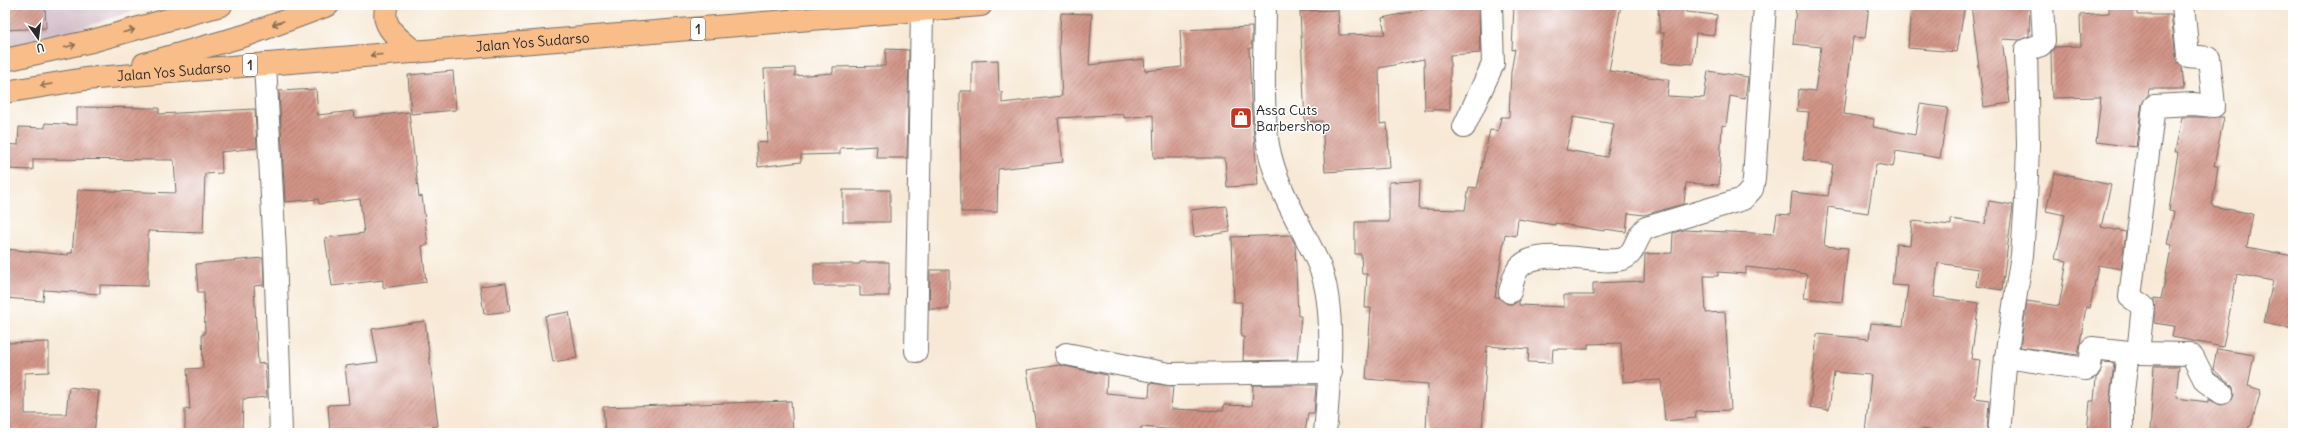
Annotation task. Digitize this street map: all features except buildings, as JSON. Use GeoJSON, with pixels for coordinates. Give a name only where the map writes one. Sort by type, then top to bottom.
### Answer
{"type":"FeatureCollection","features":[{"type":"Feature","properties":{"kind":"highway"},"geometry":{"type":"LineString","coordinates":[[5,60],[92,41],[221,5]]}},
{"type":"Feature","properties":{"kind":"highway","name":"1"},"geometry":{"type":"LineString","coordinates":[[5,92],[85,79],[196,50],[247,35],[328,5]]}},
{"type":"Feature","properties":{"kind":"highway"},"geometry":{"type":"LineString","coordinates":[[387,5],[385,16],[390,30],[415,52]]}},
{"type":"Feature","properties":{"kind":"highway","name":"Jalan Yos Sudarso"},"geometry":{"type":"LineString","coordinates":[[85,79],[980,5]]}},
{"type":"Feature","properties":{"kind":"street"},"geometry":{"type":"LineString","coordinates":[[1265,5],[1265,95],[1268,144],[1289,208],[1319,265],[1327,290],[1330,372],[1325,433]]}},
{"type":"Feature","properties":{"kind":"street"},"geometry":{"type":"LineString","coordinates":[[1464,127],[1493,64],[1491,5]]}},
{"type":"Feature","properties":{"kind":"street"},"geometry":{"type":"LineString","coordinates":[[1510,292],[1518,269],[1526,262],[1552,257],[1612,261],[1624,258],[1633,250],[1641,232],[1646,228],[1743,199],[1749,195],[1754,179],[1765,5]]}},
{"type":"Feature","properties":{"kind":"street"},"geometry":{"type":"LineString","coordinates":[[1999,433],[2006,357],[2022,255],[2026,201],[2028,145],[2026,50],[2041,45],[2044,41],[2042,5]]}},
{"type":"Feature","properties":{"kind":"street"},"geometry":{"type":"LineString","coordinates":[[2122,433],[2122,392],[2133,353],[2143,306],[2130,297],[2154,106],[2193,104],[2214,106],[2209,58],[2188,56],[2183,5]]}},
{"type":"Feature","properties":{"kind":"street"},"geometry":{"type":"LineString","coordinates":[[916,351],[922,10]]}},
{"type":"Feature","properties":{"kind":"street"},"geometry":{"type":"LineString","coordinates":[[264,64],[276,252],[281,433]]}},
{"type":"Feature","properties":{"kind":"street"},"geometry":{"type":"LineString","coordinates":[[2006,357],[2086,369],[2090,367],[2092,348],[2133,353],[2189,354],[2193,357],[2204,381],[2222,393]]}},
{"type":"Feature","properties":{"kind":"street"},"geometry":{"type":"LineString","coordinates":[[1066,354],[1169,374],[1330,372]]}},
{"type":"Feature","properties":{"kind":"shaded area"},"geometry":{"type":"Polygon","coordinates":[[[5,5],[149,5],[29,47],[5,50],[5,5]]]}},
{"type":"Feature","properties":{"kind":"place","name":"Assa Cuts Barbershop"},"geometry":{"type":"Point","coordinates":[1241,118]}}]}
